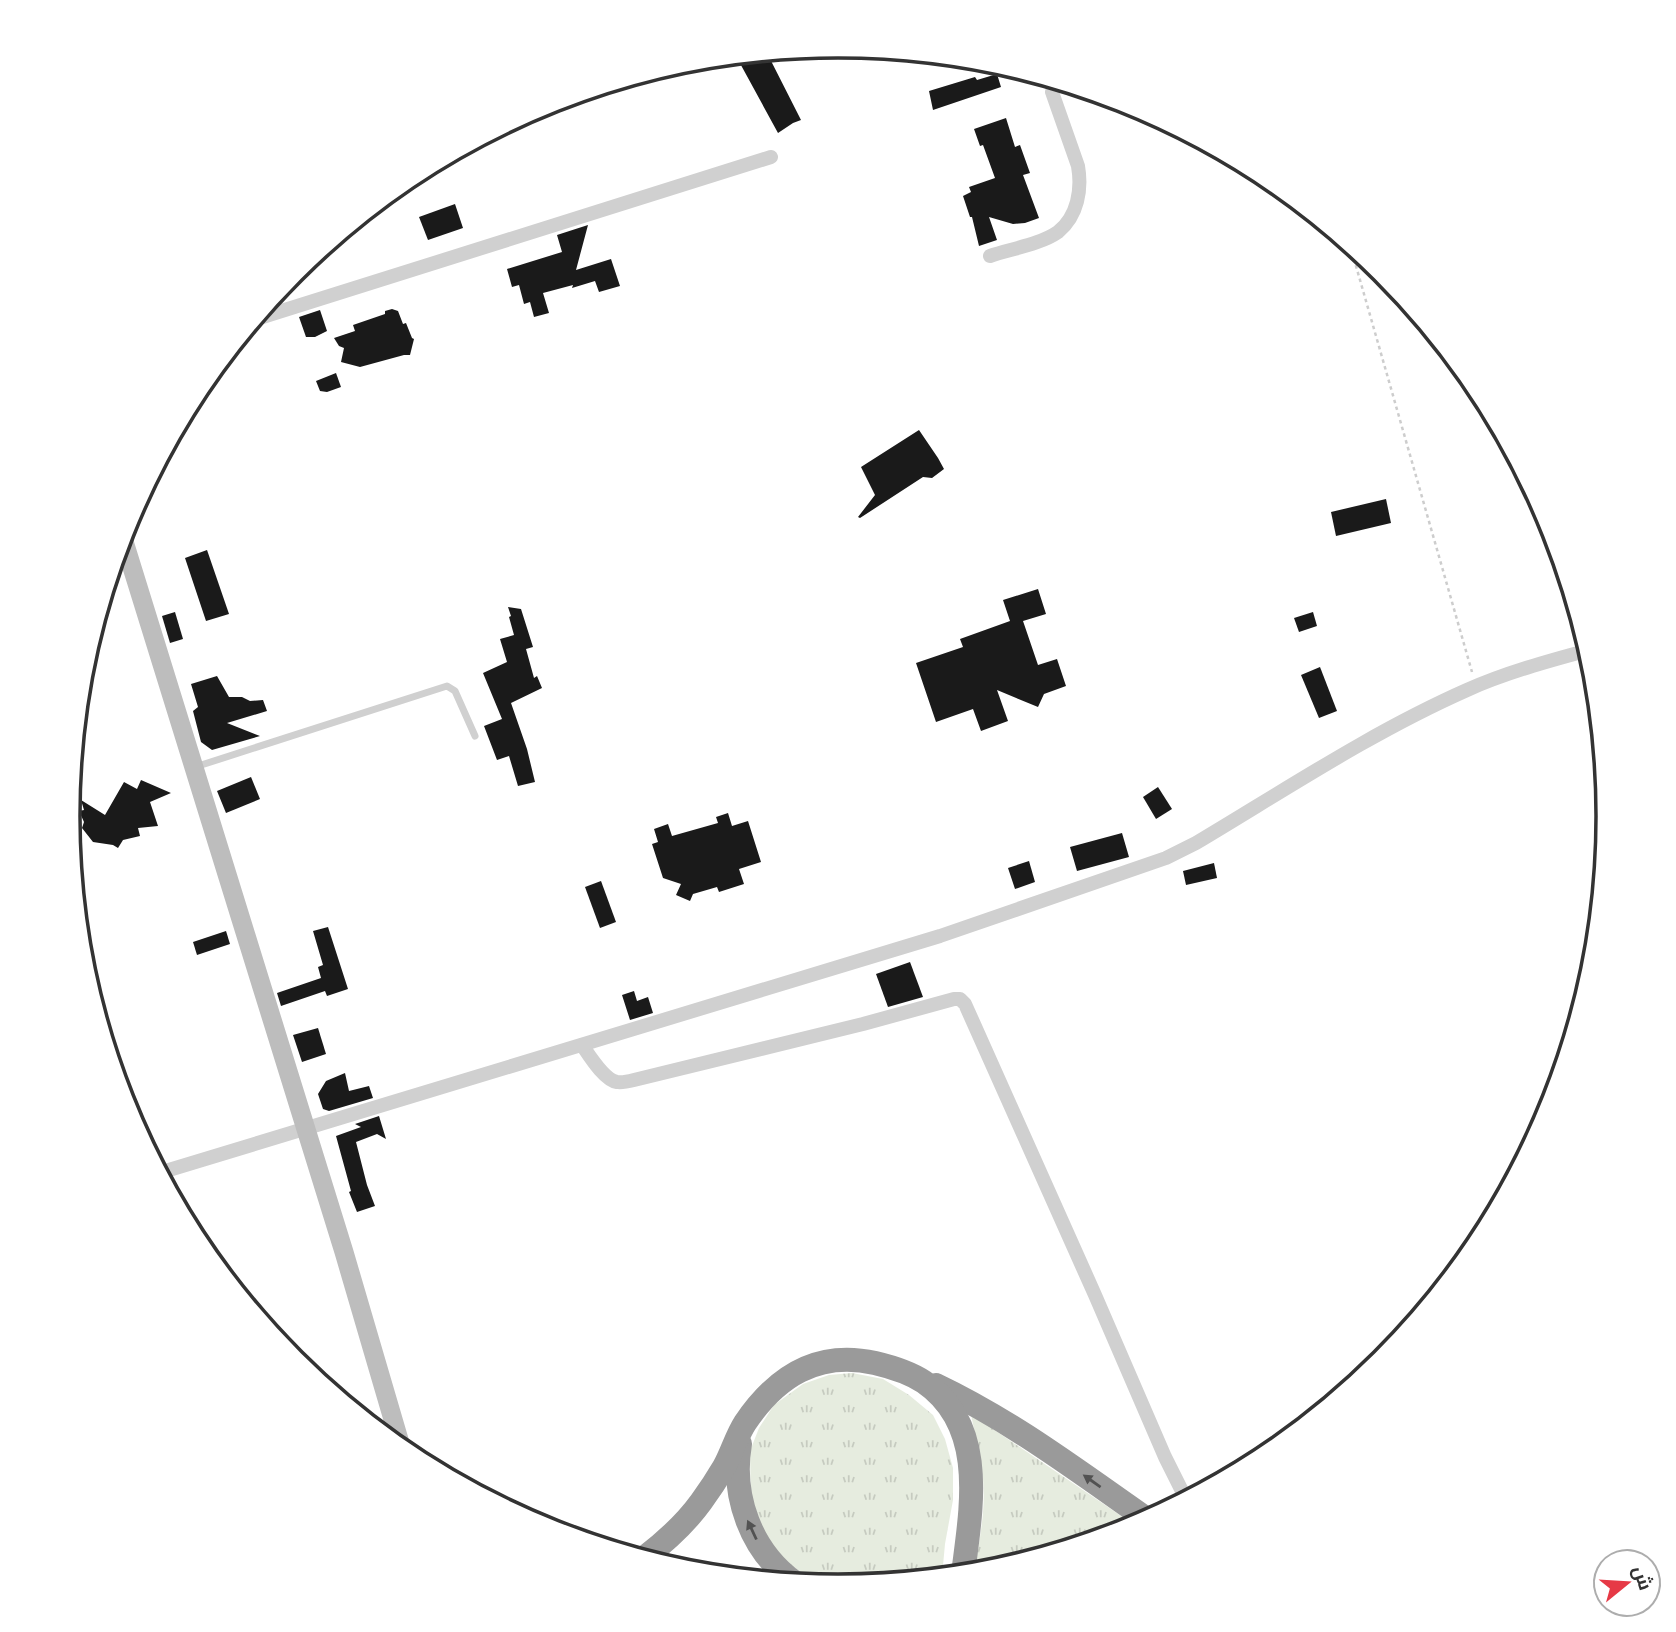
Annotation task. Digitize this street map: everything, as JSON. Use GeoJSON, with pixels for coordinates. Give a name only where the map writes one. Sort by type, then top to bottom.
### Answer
{"type":"FeatureCollection","features":[{"type":"Feature","properties":{"kind":"highway"},"geometry":{"type":"LineString","coordinates":[[654,1551],[700,1504],[724,1466],[743,1426],[765,1398],[803,1368],[842,1359],[863,1360],[909,1373],[968,1401],[1024,1435],[1137,1513]]}},
{"type":"Feature","properties":{"kind":"highway"},"geometry":{"type":"LineString","coordinates":[[909,1373],[926,1383],[949,1406],[968,1446],[971,1502],[964,1564]]}},
{"type":"Feature","properties":{"kind":"highway"},"geometry":{"type":"LineString","coordinates":[[743,1426],[737,1473],[746,1519],[756,1541],[784,1573]]}},
{"type":"Feature","properties":{"kind":"street"},"geometry":{"type":"LineString","coordinates":[[990,256],[1059,231],[1077,205],[1080,178],[1078,166],[1053,90]]}},
{"type":"Feature","properties":{"kind":"street"},"geometry":{"type":"LineString","coordinates":[[269,315],[771,157]]}},
{"type":"Feature","properties":{"kind":"street"},"geometry":{"type":"LineString","coordinates":[[127,552],[306,1128],[397,1432]]}},
{"type":"Feature","properties":{"kind":"street"},"geometry":{"type":"LineString","coordinates":[[168,1170],[940,936],[1166,858],[1405,720],[1476,687],[1578,653]]}},
{"type":"Feature","properties":{"kind":"street"},"geometry":{"type":"LineString","coordinates":[[582,1045],[609,1078],[617,1082],[634,1080],[960,999],[965,1004],[1182,1491]]}},
{"type":"Feature","properties":{"kind":"lane"},"geometry":{"type":"LineString","coordinates":[[194,768],[447,686],[455,691],[475,736]]}},
{"type":"Feature","properties":{"kind":"path"},"geometry":{"type":"LineString","coordinates":[[1355,262],[1476,687]]}},
{"type":"Feature","properties":{"kind":"green space"},"geometry":{"type":"Polygon","coordinates":[[[852,1373],[883,1379],[909,1395],[933,1415],[945,1439],[953,1468],[953,1500],[943,1567],[888,1573],[803,1573],[790,1565],[765,1540],[751,1515],[750,1451],[759,1428],[774,1405],[803,1384],[829,1375],[852,1373]]]}},
{"type":"Feature","properties":{"kind":"green space"},"geometry":{"type":"Polygon","coordinates":[[[971,1414],[1125,1518],[1034,1548],[976,1562],[984,1503],[981,1463],[971,1414]]]}},
{"type":"Feature","properties":{"kind":"building"},"geometry":{"type":"Polygon","coordinates":[[[771,61],[801,120],[778,133],[740,64],[771,61]]]}},
{"type":"Feature","properties":{"kind":"building"},"geometry":{"type":"Polygon","coordinates":[[[997,75],[1001,87],[933,110],[929,91],[975,77],[977,80],[997,75]]]}},
{"type":"Feature","properties":{"kind":"building"},"geometry":{"type":"Polygon","coordinates":[[[1006,118],[1015,147],[1020,145],[1030,173],[1023,175],[1039,218],[1013,224],[989,217],[997,240],[979,246],[972,217],[963,196],[971,192],[969,187],[995,178],[974,129],[1006,118]]]}},
{"type":"Feature","properties":{"kind":"building"},"geometry":{"type":"Polygon","coordinates":[[[455,204],[463,228],[428,240],[419,217],[455,204]]]}},
{"type":"Feature","properties":{"kind":"building"},"geometry":{"type":"Polygon","coordinates":[[[588,225],[576,270],[611,259],[620,286],[599,292],[595,281],[543,293],[549,313],[534,317],[530,302],[524,304],[519,285],[512,287],[507,269],[562,252],[557,235],[588,225]]]}},
{"type":"Feature","properties":{"kind":"building"},"geometry":{"type":"Polygon","coordinates":[[[392,309],[398,311],[403,324],[406,323],[414,339],[410,355],[360,367],[341,362],[344,348],[339,346],[334,338],[355,331],[353,325],[392,309]]]}},
{"type":"Feature","properties":{"kind":"building"},"geometry":{"type":"Polygon","coordinates":[[[320,310],[327,331],[315,337],[306,337],[299,317],[320,310]]]}},
{"type":"Feature","properties":{"kind":"building"},"geometry":{"type":"Polygon","coordinates":[[[336,373],[341,387],[327,392],[320,391],[316,381],[336,373]]]}},
{"type":"Feature","properties":{"kind":"building"},"geometry":{"type":"Polygon","coordinates":[[[919,430],[944,469],[932,478],[923,477],[858,517],[875,495],[861,467],[919,430]]]}},
{"type":"Feature","properties":{"kind":"building"},"geometry":{"type":"Polygon","coordinates":[[[1386,499],[1391,523],[1336,536],[1331,512],[1386,499]]]}},
{"type":"Feature","properties":{"kind":"building"},"geometry":{"type":"Polygon","coordinates":[[[207,550],[229,614],[206,621],[185,558],[207,550]]]}},
{"type":"Feature","properties":{"kind":"building"},"geometry":{"type":"Polygon","coordinates":[[[1038,589],[1046,614],[1023,621],[1038,665],[1057,659],[1066,686],[1044,694],[1038,707],[997,690],[1008,721],[981,731],[973,709],[936,722],[916,663],[963,647],[960,639],[1010,621],[1003,600],[1038,589]]]}},
{"type":"Feature","properties":{"kind":"building"},"geometry":{"type":"Polygon","coordinates":[[[508,607],[521,609],[533,647],[526,649],[534,678],[537,676],[542,688],[511,703],[535,782],[518,786],[509,756],[497,760],[484,726],[502,719],[483,673],[507,662],[500,639],[514,635],[508,607]]]}},
{"type":"Feature","properties":{"kind":"building"},"geometry":{"type":"Polygon","coordinates":[[[175,612],[183,639],[170,643],[162,616],[175,612]]]}},
{"type":"Feature","properties":{"kind":"building"},"geometry":{"type":"Polygon","coordinates":[[[1313,612],[1317,626],[1299,632],[1294,618],[1313,612]]]}},
{"type":"Feature","properties":{"kind":"building"},"geometry":{"type":"Polygon","coordinates":[[[1320,667],[1337,711],[1319,718],[1301,675],[1320,667]]]}},
{"type":"Feature","properties":{"kind":"building"},"geometry":{"type":"Polygon","coordinates":[[[217,676],[229,697],[242,697],[250,701],[263,700],[267,711],[227,723],[260,736],[212,750],[201,742],[193,711],[198,707],[191,684],[217,676]]]}},
{"type":"Feature","properties":{"kind":"building"},"geometry":{"type":"Polygon","coordinates":[[[251,777],[260,799],[226,813],[217,791],[251,777]]]}},
{"type":"Feature","properties":{"kind":"building"},"geometry":{"type":"Polygon","coordinates":[[[141,780],[171,793],[150,802],[158,826],[138,828],[140,836],[123,840],[118,848],[93,842],[82,828],[84,822],[80,811],[84,810],[81,800],[105,815],[124,782],[137,789],[141,780]]]}},
{"type":"Feature","properties":{"kind":"building"},"geometry":{"type":"Polygon","coordinates":[[[1158,787],[1172,809],[1156,819],[1143,797],[1158,787]]]}},
{"type":"Feature","properties":{"kind":"building"},"geometry":{"type":"Polygon","coordinates":[[[728,813],[732,826],[748,821],[761,862],[739,869],[744,884],[719,892],[717,887],[693,894],[690,901],[676,895],[681,884],[663,878],[652,844],[658,842],[654,829],[668,824],[672,836],[718,823],[716,817],[728,813]]]}},
{"type":"Feature","properties":{"kind":"building"},"geometry":{"type":"Polygon","coordinates":[[[1122,833],[1129,857],[1077,871],[1070,847],[1122,833]]]}},
{"type":"Feature","properties":{"kind":"building"},"geometry":{"type":"Polygon","coordinates":[[[1029,861],[1035,882],[1015,889],[1008,868],[1029,861]]]}},
{"type":"Feature","properties":{"kind":"building"},"geometry":{"type":"Polygon","coordinates":[[[1214,863],[1217,878],[1186,885],[1183,871],[1214,863]]]}},
{"type":"Feature","properties":{"kind":"building"},"geometry":{"type":"Polygon","coordinates":[[[601,881],[616,922],[600,928],[585,887],[601,881]]]}},
{"type":"Feature","properties":{"kind":"building"},"geometry":{"type":"Polygon","coordinates":[[[328,927],[348,989],[327,996],[325,991],[281,1006],[277,993],[321,978],[318,967],[323,965],[313,931],[328,927]]]}},
{"type":"Feature","properties":{"kind":"building"},"geometry":{"type":"Polygon","coordinates":[[[226,931],[230,944],[197,955],[193,942],[226,931]]]}},
{"type":"Feature","properties":{"kind":"building"},"geometry":{"type":"Polygon","coordinates":[[[910,962],[923,997],[888,1007],[876,974],[910,962]]]}},
{"type":"Feature","properties":{"kind":"building"},"geometry":{"type":"Polygon","coordinates":[[[634,991],[637,1001],[648,997],[653,1013],[630,1020],[622,995],[634,991]]]}},
{"type":"Feature","properties":{"kind":"building"},"geometry":{"type":"Polygon","coordinates":[[[318,1028],[326,1054],[302,1062],[293,1035],[318,1028]]]}},
{"type":"Feature","properties":{"kind":"building"},"geometry":{"type":"Polygon","coordinates":[[[345,1073],[349,1091],[369,1086],[373,1098],[329,1111],[323,1109],[318,1094],[326,1081],[345,1073]]]}},
{"type":"Feature","properties":{"kind":"building"},"geometry":{"type":"Polygon","coordinates":[[[379,1116],[386,1139],[377,1134],[356,1142],[375,1206],[357,1212],[349,1192],[351,1191],[336,1136],[361,1127],[355,1124],[379,1116]]]}}]}
